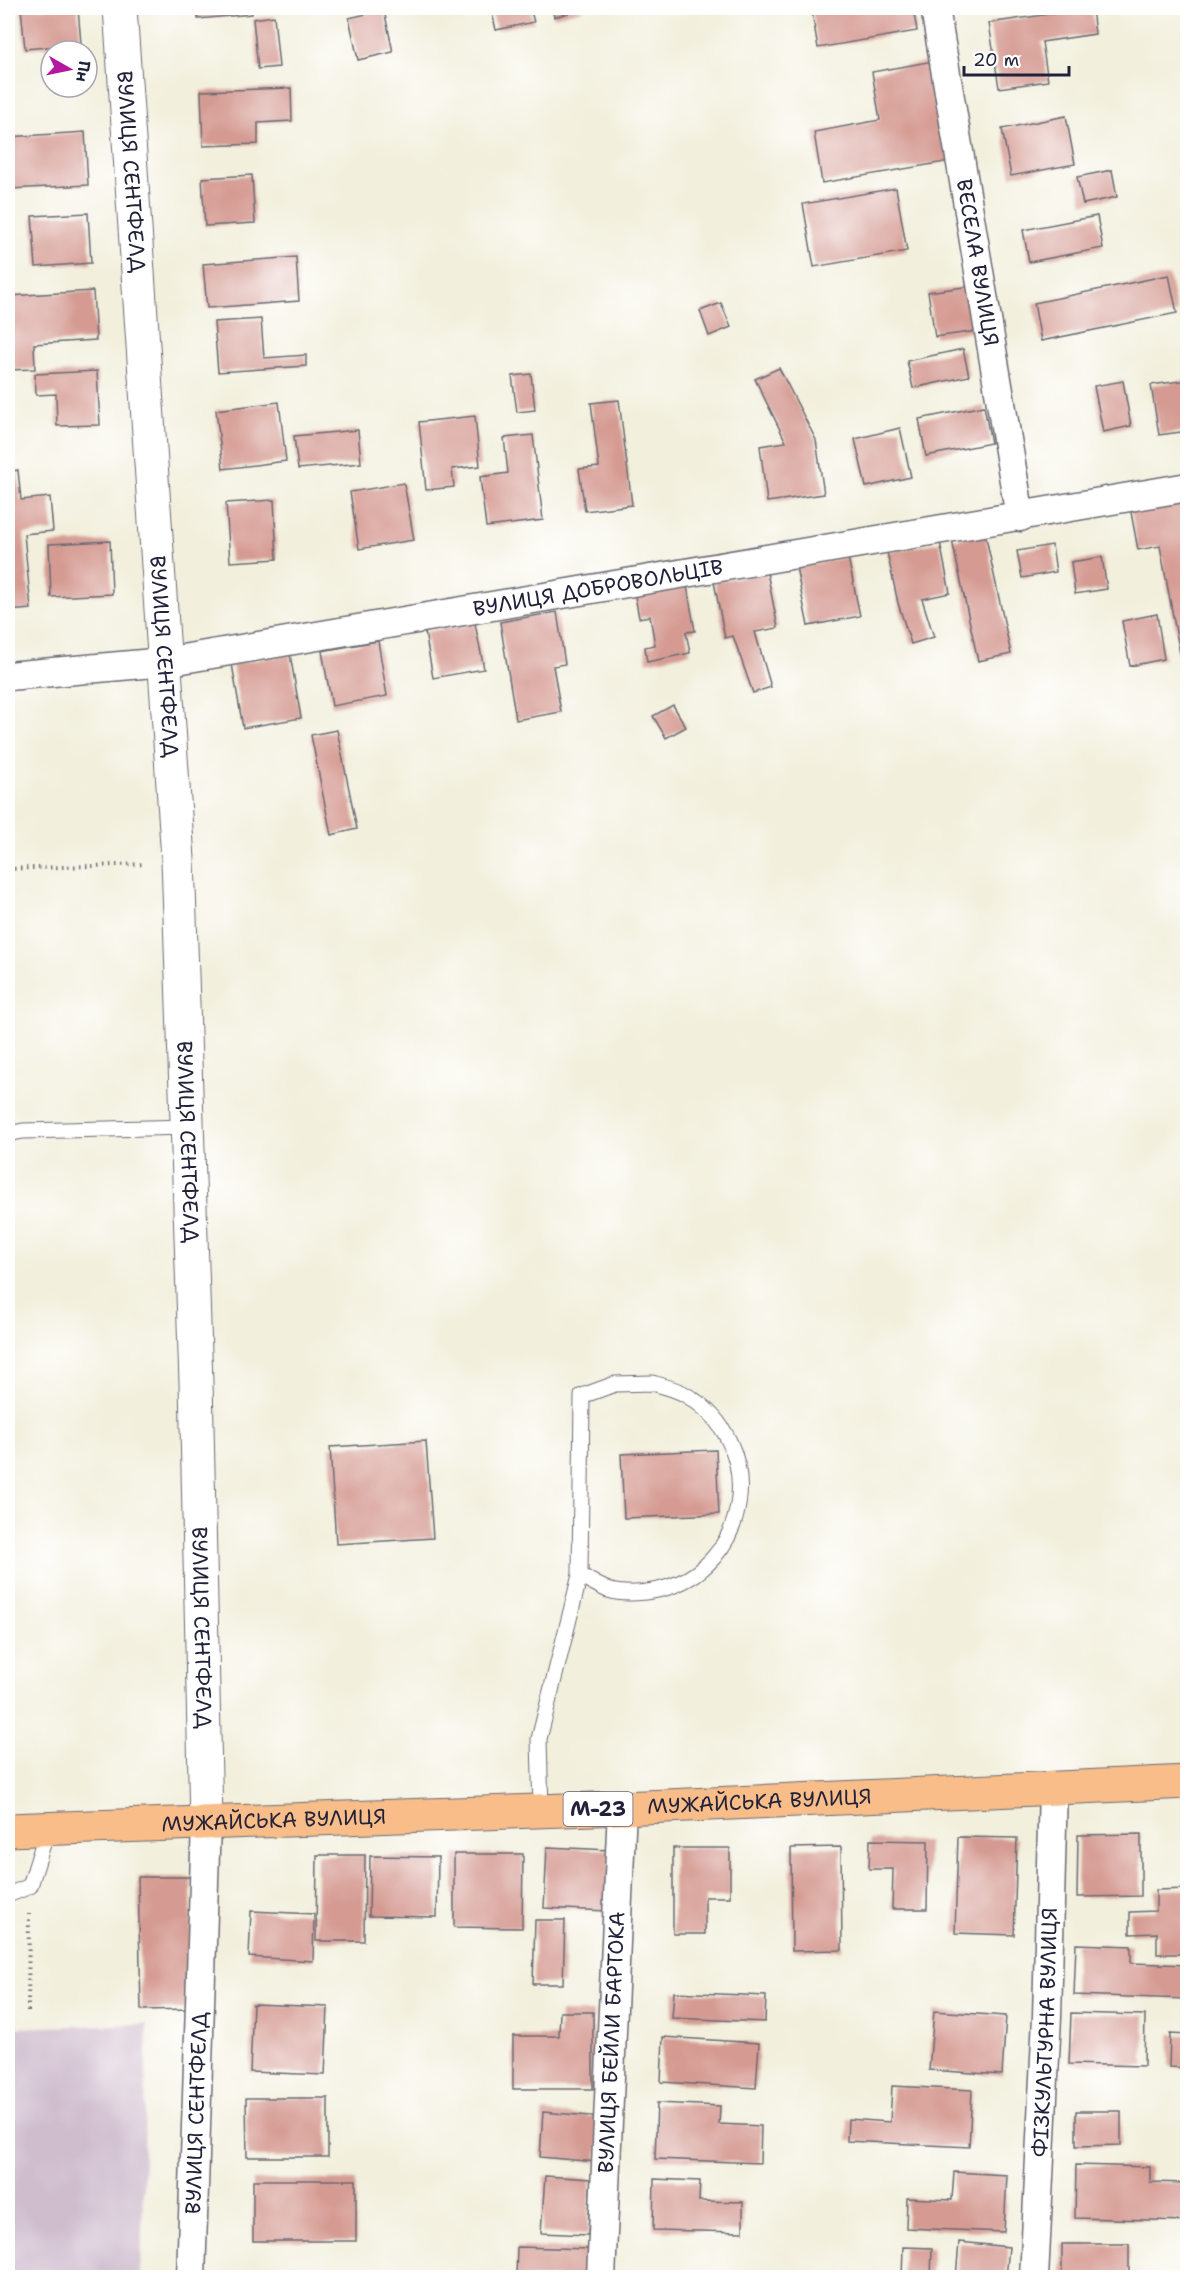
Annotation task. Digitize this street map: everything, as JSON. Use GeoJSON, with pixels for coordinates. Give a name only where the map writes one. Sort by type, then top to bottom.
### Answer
{"type":"FeatureCollection","features":[{"type":"Feature","properties":{"kind":"highway","name":"МУЖАЙСЬКА ВУЛИЦЯ"},"geometry":{"type":"LineString","coordinates":[[8,1830],[622,1808],[1188,1782]]}},
{"type":"Feature","properties":{"kind":"street","name":"ВУЛИЦЯ СЕНТФЕЛД"},"geometry":{"type":"LineString","coordinates":[[120,8],[178,860],[189,1127],[206,1822],[191,2277]]}},
{"type":"Feature","properties":{"kind":"street","name":"ВЕСЕЛА ВУЛИЦЯ"},"geometry":{"type":"LineString","coordinates":[[935,8],[1020,517]]}},
{"type":"Feature","properties":{"kind":"street","name":"ВУЛИЦЯ ДОБРОВОЛЬЦІВ"},"geometry":{"type":"LineString","coordinates":[[8,676],[165,663],[1188,487]]}},
{"type":"Feature","properties":{"kind":"street","name":"ФІЗКУЛЬТУРНА ВУЛИЦЯ"},"geometry":{"type":"LineString","coordinates":[[1034,2277],[1047,2017],[1053,1787]]}},
{"type":"Feature","properties":{"kind":"street","name":"ВУЛИЦЯ БЕЙЛИ БАРТОКА"},"geometry":{"type":"LineString","coordinates":[[601,2277],[622,1808]]}},
{"type":"Feature","properties":{"kind":"lane"},"geometry":{"type":"LineString","coordinates":[[8,1134],[23,1131],[189,1127]]}},
{"type":"Feature","properties":{"kind":"lane"},"geometry":{"type":"LineString","coordinates":[[541,1811],[539,1738],[580,1575],[582,1396],[615,1384],[643,1383],[652,1383],[686,1394],[714,1416],[733,1447],[741,1482],[737,1514],[724,1545],[703,1570],[674,1586],[642,1594],[609,1590],[580,1575]]}},
{"type":"Feature","properties":{"kind":"lane"},"geometry":{"type":"LineString","coordinates":[[8,1895],[30,1886],[48,1828]]}},
{"type":"Feature","properties":{"kind":"path"},"geometry":{"type":"LineString","coordinates":[[8,869],[142,864]]}},
{"type":"Feature","properties":{"kind":"path"},"geometry":{"type":"LineString","coordinates":[[28,2011],[30,1886]]}},
{"type":"Feature","properties":{"kind":"shaded area"},"geometry":{"type":"Polygon","coordinates":[[[147,2024],[141,2277],[8,2277],[8,2028],[147,2024]]]}},
{"type":"Feature","properties":{"kind":"building"},"geometry":{"type":"Polygon","coordinates":[[[21,8],[78,8],[81,39],[39,39],[39,48],[25,49],[21,8]]]}},
{"type":"Feature","properties":{"kind":"building"},"geometry":{"type":"Polygon","coordinates":[[[197,8],[251,8],[252,14],[198,19],[197,8]]]}},
{"type":"Feature","properties":{"kind":"building"},"geometry":{"type":"Polygon","coordinates":[[[491,8],[530,8],[534,22],[496,30],[491,8]]]}},
{"type":"Feature","properties":{"kind":"building"},"geometry":{"type":"Polygon","coordinates":[[[552,8],[582,8],[582,10],[554,17],[552,8]]]}},
{"type":"Feature","properties":{"kind":"building"},"geometry":{"type":"Polygon","coordinates":[[[835,8],[913,8],[917,31],[818,48],[812,12],[835,8]]]}},
{"type":"Feature","properties":{"kind":"building"},"geometry":{"type":"Polygon","coordinates":[[[1092,8],[1095,34],[1042,42],[1048,81],[999,88],[989,23],[1092,8]]]}},
{"type":"Feature","properties":{"kind":"building"},"geometry":{"type":"Polygon","coordinates":[[[384,10],[393,52],[358,60],[349,18],[384,10]]]}},
{"type":"Feature","properties":{"kind":"building"},"geometry":{"type":"Polygon","coordinates":[[[274,16],[279,67],[258,69],[253,19],[274,16]]]}},
{"type":"Feature","properties":{"kind":"building"},"geometry":{"type":"Polygon","coordinates":[[[933,61],[951,161],[822,183],[814,132],[880,120],[872,72],[933,61]]]}},
{"type":"Feature","properties":{"kind":"building"},"geometry":{"type":"Polygon","coordinates":[[[291,88],[292,121],[258,123],[258,144],[203,146],[201,91],[291,88]]]}},
{"type":"Feature","properties":{"kind":"building"},"geometry":{"type":"Polygon","coordinates":[[[1066,116],[1075,164],[1011,176],[1002,129],[1066,116]]]}},
{"type":"Feature","properties":{"kind":"building"},"geometry":{"type":"Polygon","coordinates":[[[85,132],[88,185],[9,189],[8,137],[85,132]]]}},
{"type":"Feature","properties":{"kind":"building"},"geometry":{"type":"Polygon","coordinates":[[[1112,170],[1117,197],[1083,204],[1077,177],[1112,170]]]}},
{"type":"Feature","properties":{"kind":"building"},"geometry":{"type":"Polygon","coordinates":[[[252,175],[255,223],[205,226],[202,178],[252,175]]]}},
{"type":"Feature","properties":{"kind":"building"},"geometry":{"type":"Polygon","coordinates":[[[896,188],[907,251],[814,267],[803,204],[896,188]]]}},
{"type":"Feature","properties":{"kind":"building"},"geometry":{"type":"Polygon","coordinates":[[[88,213],[91,263],[36,267],[32,216],[88,213]]]}},
{"type":"Feature","properties":{"kind":"building"},"geometry":{"type":"Polygon","coordinates":[[[1097,216],[1103,248],[1029,262],[1023,230],[1097,216]]]}},
{"type":"Feature","properties":{"kind":"building"},"geometry":{"type":"Polygon","coordinates":[[[296,257],[299,301],[207,308],[203,264],[296,257]]]}},
{"type":"Feature","properties":{"kind":"building"},"geometry":{"type":"Polygon","coordinates":[[[1169,275],[1177,313],[1041,341],[1034,303],[1169,275]]]}},
{"type":"Feature","properties":{"kind":"building"},"geometry":{"type":"Polygon","coordinates":[[[971,286],[977,331],[935,337],[928,292],[971,286]]]}},
{"type":"Feature","properties":{"kind":"building"},"geometry":{"type":"Polygon","coordinates":[[[93,291],[96,340],[34,344],[35,369],[8,370],[8,296],[93,291]]]}},
{"type":"Feature","properties":{"kind":"building"},"geometry":{"type":"Polygon","coordinates":[[[721,303],[731,327],[709,336],[700,311],[721,303]]]}},
{"type":"Feature","properties":{"kind":"building"},"geometry":{"type":"Polygon","coordinates":[[[261,319],[264,358],[306,355],[306,366],[218,372],[214,322],[261,319]]]}},
{"type":"Feature","properties":{"kind":"building"},"geometry":{"type":"Polygon","coordinates":[[[963,349],[969,376],[913,388],[907,361],[963,349]]]}},
{"type":"Feature","properties":{"kind":"building"},"geometry":{"type":"Polygon","coordinates":[[[779,368],[816,440],[824,494],[767,502],[760,446],[786,442],[755,379],[779,368]]]}},
{"type":"Feature","properties":{"kind":"building"},"geometry":{"type":"Polygon","coordinates":[[[97,371],[100,425],[57,426],[56,394],[36,395],[35,374],[97,371]]]}},
{"type":"Feature","properties":{"kind":"building"},"geometry":{"type":"Polygon","coordinates":[[[531,374],[535,410],[517,412],[512,376],[531,374]]]}},
{"type":"Feature","properties":{"kind":"building"},"geometry":{"type":"Polygon","coordinates":[[[1188,380],[1188,431],[1159,435],[1151,385],[1188,380]]]}},
{"type":"Feature","properties":{"kind":"building"},"geometry":{"type":"Polygon","coordinates":[[[1123,381],[1131,426],[1103,432],[1094,386],[1123,381]]]}},
{"type":"Feature","properties":{"kind":"building"},"geometry":{"type":"Polygon","coordinates":[[[619,400],[632,505],[585,511],[579,469],[599,467],[591,403],[619,400]]]}},
{"type":"Feature","properties":{"kind":"building"},"geometry":{"type":"Polygon","coordinates":[[[279,402],[286,461],[223,469],[216,410],[279,402]]]}},
{"type":"Feature","properties":{"kind":"building"},"geometry":{"type":"Polygon","coordinates":[[[984,406],[991,443],[926,456],[919,419],[984,406]]]}},
{"type":"Feature","properties":{"kind":"building"},"geometry":{"type":"Polygon","coordinates":[[[475,416],[480,466],[452,469],[454,487],[426,490],[419,422],[475,416]]]}},
{"type":"Feature","properties":{"kind":"building"},"geometry":{"type":"Polygon","coordinates":[[[900,428],[911,477],[866,487],[855,439],[900,428]]]}},
{"type":"Feature","properties":{"kind":"building"},"geometry":{"type":"Polygon","coordinates":[[[358,430],[361,463],[298,469],[294,436],[358,430]]]}},
{"type":"Feature","properties":{"kind":"building"},"geometry":{"type":"Polygon","coordinates":[[[533,435],[543,520],[486,527],[480,477],[508,473],[504,438],[533,435]]]}},
{"type":"Feature","properties":{"kind":"building"},"geometry":{"type":"Polygon","coordinates":[[[18,470],[21,500],[50,497],[53,531],[24,534],[31,609],[8,611],[8,472],[18,470]]]}},
{"type":"Feature","properties":{"kind":"building"},"geometry":{"type":"Polygon","coordinates":[[[404,483],[414,540],[359,549],[350,492],[404,483]]]}},
{"type":"Feature","properties":{"kind":"building"},"geometry":{"type":"Polygon","coordinates":[[[1188,496],[1188,669],[1183,670],[1160,546],[1138,550],[1130,507],[1188,496]]]}},
{"type":"Feature","properties":{"kind":"building"},"geometry":{"type":"Polygon","coordinates":[[[274,500],[277,559],[230,562],[226,503],[274,500]]]}},
{"type":"Feature","properties":{"kind":"building"},"geometry":{"type":"Polygon","coordinates":[[[985,533],[1011,654],[978,661],[952,540],[985,533]]]}},
{"type":"Feature","properties":{"kind":"building"},"geometry":{"type":"Polygon","coordinates":[[[110,541],[112,594],[51,597],[49,544],[110,541]]]}},
{"type":"Feature","properties":{"kind":"building"},"geometry":{"type":"Polygon","coordinates":[[[940,542],[950,593],[922,599],[934,637],[911,644],[898,603],[887,552],[940,542]]]}},
{"type":"Feature","properties":{"kind":"building"},"geometry":{"type":"Polygon","coordinates":[[[1052,545],[1056,572],[1022,578],[1017,551],[1052,545]]]}},
{"type":"Feature","properties":{"kind":"building"},"geometry":{"type":"Polygon","coordinates":[[[848,557],[860,616],[808,626],[796,567],[848,557]]]}},
{"type":"Feature","properties":{"kind":"building"},"geometry":{"type":"Polygon","coordinates":[[[1102,557],[1107,589],[1075,594],[1071,562],[1102,557]]]}},
{"type":"Feature","properties":{"kind":"building"},"geometry":{"type":"Polygon","coordinates":[[[767,572],[778,628],[755,632],[771,687],[753,693],[733,636],[725,638],[714,582],[767,572]]]}},
{"type":"Feature","properties":{"kind":"building"},"geometry":{"type":"Polygon","coordinates":[[[687,586],[695,631],[686,632],[690,653],[647,662],[645,647],[655,645],[650,616],[639,618],[635,596],[687,586]]]}},
{"type":"Feature","properties":{"kind":"building"},"geometry":{"type":"Polygon","coordinates":[[[557,612],[565,664],[553,666],[561,712],[516,720],[500,622],[557,612]]]}},
{"type":"Feature","properties":{"kind":"building"},"geometry":{"type":"Polygon","coordinates":[[[1157,614],[1164,659],[1130,666],[1122,621],[1157,614]]]}},
{"type":"Feature","properties":{"kind":"building"},"geometry":{"type":"Polygon","coordinates":[[[475,623],[484,669],[433,678],[425,632],[475,623]]]}},
{"type":"Feature","properties":{"kind":"building"},"geometry":{"type":"Polygon","coordinates":[[[378,641],[387,696],[332,706],[322,651],[378,641]]]}},
{"type":"Feature","properties":{"kind":"building"},"geometry":{"type":"Polygon","coordinates":[[[290,654],[301,718],[243,728],[232,664],[290,654]]]}},
{"type":"Feature","properties":{"kind":"building"},"geometry":{"type":"Polygon","coordinates":[[[673,705],[686,727],[666,738],[653,716],[673,705]]]}},
{"type":"Feature","properties":{"kind":"building"},"geometry":{"type":"Polygon","coordinates":[[[337,730],[357,829],[331,835],[311,735],[337,730]]]}},
{"type":"Feature","properties":{"kind":"building"},"geometry":{"type":"Polygon","coordinates":[[[426,1441],[433,1538],[336,1544],[330,1447],[426,1441]]]}},
{"type":"Feature","properties":{"kind":"building"},"geometry":{"type":"Polygon","coordinates":[[[716,1450],[719,1514],[624,1518],[621,1454],[716,1450]]]}},
{"type":"Feature","properties":{"kind":"building"},"geometry":{"type":"Polygon","coordinates":[[[1141,1834],[1141,1896],[1077,1897],[1078,1835],[1141,1834]]]}},
{"type":"Feature","properties":{"kind":"building"},"geometry":{"type":"Polygon","coordinates":[[[958,1837],[1017,1838],[1014,1935],[955,1933],[958,1837]]]}},
{"type":"Feature","properties":{"kind":"building"},"geometry":{"type":"Polygon","coordinates":[[[870,1840],[928,1841],[927,1909],[892,1909],[893,1869],[869,1869],[870,1840]]]}},
{"type":"Feature","properties":{"kind":"building"},"geometry":{"type":"Polygon","coordinates":[[[547,1847],[610,1850],[607,1911],[544,1908],[547,1847]]]}},
{"type":"Feature","properties":{"kind":"building"},"geometry":{"type":"Polygon","coordinates":[[[841,1847],[842,1950],[792,1951],[791,1848],[841,1847]]]}},
{"type":"Feature","properties":{"kind":"building"},"geometry":{"type":"Polygon","coordinates":[[[673,1848],[730,1848],[730,1897],[705,1897],[705,1934],[673,1934],[673,1848]]]}},
{"type":"Feature","properties":{"kind":"building"},"geometry":{"type":"Polygon","coordinates":[[[454,1854],[523,1854],[522,1928],[454,1927],[454,1854]]]}},
{"type":"Feature","properties":{"kind":"building"},"geometry":{"type":"Polygon","coordinates":[[[317,1855],[365,1855],[364,1941],[316,1941],[317,1855]]]}},
{"type":"Feature","properties":{"kind":"building"},"geometry":{"type":"Polygon","coordinates":[[[370,1856],[438,1857],[437,1917],[369,1916],[370,1856]]]}},
{"type":"Feature","properties":{"kind":"building"},"geometry":{"type":"Polygon","coordinates":[[[138,1877],[191,1877],[193,2009],[141,2010],[138,1877]]]}},
{"type":"Feature","properties":{"kind":"building"},"geometry":{"type":"Polygon","coordinates":[[[1188,1889],[1188,1954],[1157,1954],[1157,1933],[1130,1934],[1130,1912],[1156,1911],[1156,1890],[1188,1889]]]}},
{"type":"Feature","properties":{"kind":"building"},"geometry":{"type":"Polygon","coordinates":[[[251,1911],[314,1914],[313,1961],[249,1957],[251,1911]]]}},
{"type":"Feature","properties":{"kind":"building"},"geometry":{"type":"Polygon","coordinates":[[[535,1920],[565,1920],[563,1984],[533,1984],[535,1920]]]}},
{"type":"Feature","properties":{"kind":"building"},"geometry":{"type":"Polygon","coordinates":[[[1076,1944],[1131,1946],[1131,1963],[1188,1965],[1188,1999],[1074,1995],[1076,1944]]]}},
{"type":"Feature","properties":{"kind":"building"},"geometry":{"type":"Polygon","coordinates":[[[674,1992],[766,1996],[765,2022],[672,2018],[674,1992]]]}},
{"type":"Feature","properties":{"kind":"building"},"geometry":{"type":"Polygon","coordinates":[[[253,2004],[328,2007],[325,2075],[250,2072],[253,2004]]]}},
{"type":"Feature","properties":{"kind":"building"},"geometry":{"type":"Polygon","coordinates":[[[934,2011],[1006,2016],[1002,2075],[929,2070],[934,2011]]]}},
{"type":"Feature","properties":{"kind":"building"},"geometry":{"type":"Polygon","coordinates":[[[560,2012],[593,2012],[593,2089],[513,2089],[513,2036],[559,2036],[560,2012]]]}},
{"type":"Feature","properties":{"kind":"building"},"geometry":{"type":"Polygon","coordinates":[[[1071,2013],[1145,2015],[1144,2066],[1069,2064],[1071,2013]]]}},
{"type":"Feature","properties":{"kind":"building"},"geometry":{"type":"Polygon","coordinates":[[[1170,2034],[1188,2035],[1188,2068],[1169,2067],[1170,2034]]]}},
{"type":"Feature","properties":{"kind":"building"},"geometry":{"type":"Polygon","coordinates":[[[663,2037],[759,2043],[756,2088],[661,2082],[663,2037]]]}},
{"type":"Feature","properties":{"kind":"building"},"geometry":{"type":"Polygon","coordinates":[[[892,2086],[972,2090],[969,2147],[847,2141],[848,2119],[890,2122],[892,2086]]]}},
{"type":"Feature","properties":{"kind":"building"},"geometry":{"type":"Polygon","coordinates":[[[246,2098],[328,2098],[328,2157],[247,2157],[246,2098]]]}},
{"type":"Feature","properties":{"kind":"building"},"geometry":{"type":"Polygon","coordinates":[[[657,2103],[720,2106],[719,2124],[761,2126],[760,2163],[655,2159],[657,2103]]]}},
{"type":"Feature","properties":{"kind":"building"},"geometry":{"type":"Polygon","coordinates":[[[1076,2111],[1121,2111],[1121,2145],[1076,2146],[1076,2111]]]}},
{"type":"Feature","properties":{"kind":"building"},"geometry":{"type":"Polygon","coordinates":[[[543,2112],[601,2117],[597,2162],[540,2157],[543,2112]]]}},
{"type":"Feature","properties":{"kind":"building"},"geometry":{"type":"Polygon","coordinates":[[[1076,2165],[1150,2167],[1150,2182],[1187,2183],[1187,2221],[1075,2218],[1076,2165]]]}},
{"type":"Feature","properties":{"kind":"building"},"geometry":{"type":"Polygon","coordinates":[[[954,2172],[1007,2175],[1004,2232],[906,2228],[907,2198],[952,2200],[954,2172]]]}},
{"type":"Feature","properties":{"kind":"building"},"geometry":{"type":"Polygon","coordinates":[[[545,2176],[591,2179],[588,2235],[541,2233],[545,2176]]]}},
{"type":"Feature","properties":{"kind":"building"},"geometry":{"type":"Polygon","coordinates":[[[654,2179],[700,2181],[699,2201],[743,2202],[743,2232],[653,2230],[654,2179]]]}},
{"type":"Feature","properties":{"kind":"building"},"geometry":{"type":"Polygon","coordinates":[[[253,2180],[356,2180],[356,2241],[253,2241],[253,2180]]]}},
{"type":"Feature","properties":{"kind":"building"},"geometry":{"type":"Polygon","coordinates":[[[959,2242],[1009,2247],[1006,2278],[956,2278],[959,2242]]]}},
{"type":"Feature","properties":{"kind":"building"},"geometry":{"type":"Polygon","coordinates":[[[1062,2244],[1129,2244],[1129,2275],[1156,2275],[1156,2278],[1062,2278],[1062,2244]]]}},
{"type":"Feature","properties":{"kind":"building"},"geometry":{"type":"Polygon","coordinates":[[[517,2247],[589,2249],[588,2278],[516,2278],[517,2247]]]}},
{"type":"Feature","properties":{"kind":"building"},"geometry":{"type":"Polygon","coordinates":[[[903,2247],[932,2248],[931,2278],[902,2278],[903,2247]]]}}]}
